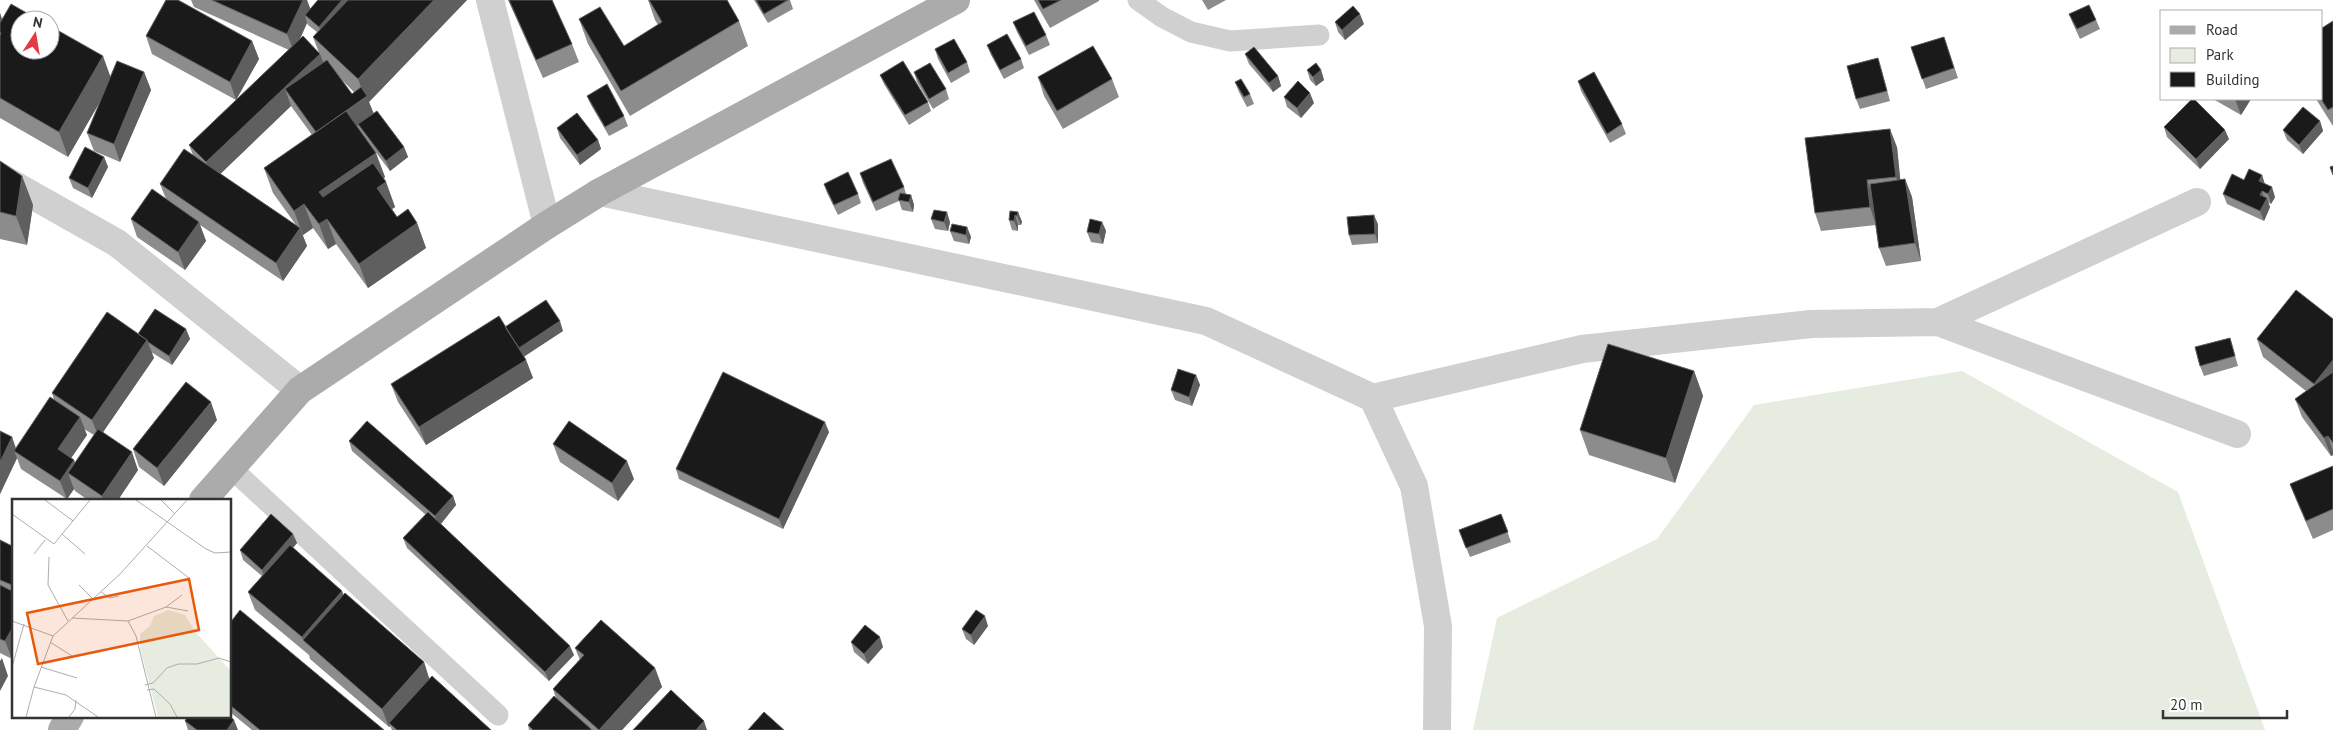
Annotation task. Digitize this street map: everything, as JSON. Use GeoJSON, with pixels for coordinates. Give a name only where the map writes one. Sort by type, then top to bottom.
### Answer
{"type":"FeatureCollection","features":[{"type":"Feature","properties":{"kind":"main road"},"geometry":{"type":"LineString","coordinates":[[204,499],[300,390],[546,225],[600,192],[956,0]]}},
{"type":"Feature","properties":{"kind":"main road"},"geometry":{"type":"LineString","coordinates":[[62,730],[69,718]]}},
{"type":"Feature","properties":{"kind":"street"},"geometry":{"type":"LineString","coordinates":[[490,0],[546,225]]}},
{"type":"Feature","properties":{"kind":"street"},"geometry":{"type":"LineString","coordinates":[[0,178],[117,243],[300,390]]}},
{"type":"Feature","properties":{"kind":"street"},"geometry":{"type":"LineString","coordinates":[[600,192],[1206,321],[1373,398],[1582,349],[1812,324],[1938,322],[2237,434]]}},
{"type":"Feature","properties":{"kind":"street"},"geometry":{"type":"LineString","coordinates":[[1938,322],[2197,202]]}},
{"type":"Feature","properties":{"kind":"street"},"geometry":{"type":"LineString","coordinates":[[1373,398],[1414,486],[1438,626],[1437,730]]}},
{"type":"Feature","properties":{"kind":"lane"},"geometry":{"type":"LineString","coordinates":[[1138,0],[1162,17],[1191,32],[1230,42],[1319,35]]}},
{"type":"Feature","properties":{"kind":"lane"},"geometry":{"type":"LineString","coordinates":[[232,468],[498,715]]}},
{"type":"Feature","properties":{"kind":"green space"},"geometry":{"type":"Polygon","coordinates":[[[1962,371],[2178,492],[2265,730],[1473,730],[1497,618],[1657,539],[1754,405],[1962,371]]]}},
{"type":"Feature","properties":{"kind":"building"},"geometry":{"type":"Polygon","coordinates":[[[166,0],[178,0],[252,41],[230,82],[146,36],[166,0]]]}},
{"type":"Feature","properties":{"kind":"building"},"geometry":{"type":"Polygon","coordinates":[[[212,0],[303,0],[287,34],[212,0]]]}},
{"type":"Feature","properties":{"kind":"building"},"geometry":{"type":"Polygon","coordinates":[[[318,0],[342,0],[319,27],[305,15],[318,0]]]}},
{"type":"Feature","properties":{"kind":"building"},"geometry":{"type":"Polygon","coordinates":[[[348,0],[434,0],[358,79],[313,37],[348,0]]]}},
{"type":"Feature","properties":{"kind":"building"},"geometry":{"type":"Polygon","coordinates":[[[509,0],[552,0],[572,44],[536,60],[509,0]]]}},
{"type":"Feature","properties":{"kind":"building"},"geometry":{"type":"Polygon","coordinates":[[[649,0],[727,0],[739,21],[621,91],[579,19],[600,7],[624,46],[662,22],[649,0]]]}},
{"type":"Feature","properties":{"kind":"building"},"geometry":{"type":"Polygon","coordinates":[[[756,0],[788,0],[764,14],[756,0]]]}},
{"type":"Feature","properties":{"kind":"building"},"geometry":{"type":"Polygon","coordinates":[[[1038,0],[1061,0],[1043,9],[1038,0]]]}},
{"type":"Feature","properties":{"kind":"building"},"geometry":{"type":"Polygon","coordinates":[[[11,4],[22,10],[10,10],[10,60],[60,60],[60,32],[103,56],[59,132],[0,98],[0,23],[11,4]]]}},
{"type":"Feature","properties":{"kind":"building"},"geometry":{"type":"Polygon","coordinates":[[[2089,5],[2096,20],[2077,29],[2069,14],[2089,5]]]}},
{"type":"Feature","properties":{"kind":"building"},"geometry":{"type":"Polygon","coordinates":[[[1353,6],[1360,14],[1342,30],[1335,22],[1353,6]]]}},
{"type":"Feature","properties":{"kind":"building"},"geometry":{"type":"Polygon","coordinates":[[[1034,12],[1046,35],[1026,46],[1013,22],[1034,12]]]}},
{"type":"Feature","properties":{"kind":"building"},"geometry":{"type":"Polygon","coordinates":[[[2333,21],[2333,107],[2328,110],[2322,100],[2323,27],[2333,21]]]}},
{"type":"Feature","properties":{"kind":"building"},"geometry":{"type":"Polygon","coordinates":[[[1007,34],[1021,59],[1000,70],[987,45],[1007,34]]]}},
{"type":"Feature","properties":{"kind":"building"},"geometry":{"type":"Polygon","coordinates":[[[303,36],[320,54],[206,162],[189,145],[303,36]]]}},
{"type":"Feature","properties":{"kind":"building"},"geometry":{"type":"Polygon","coordinates":[[[1944,37],[1954,68],[1922,79],[1911,47],[1944,37]]]}},
{"type":"Feature","properties":{"kind":"building"},"geometry":{"type":"Polygon","coordinates":[[[954,39],[967,62],[948,73],[935,49],[954,39]]]}},
{"type":"Feature","properties":{"kind":"building"},"geometry":{"type":"Polygon","coordinates":[[[1093,46],[1112,79],[1057,111],[1038,77],[1093,46]]]}},
{"type":"Feature","properties":{"kind":"building"},"geometry":{"type":"Polygon","coordinates":[[[1254,47],[1278,76],[1269,83],[1245,54],[1254,47]]]}},
{"type":"Feature","properties":{"kind":"building"},"geometry":{"type":"Polygon","coordinates":[[[1878,58],[1887,91],[1856,99],[1847,66],[1878,58]]]}},
{"type":"Feature","properties":{"kind":"building"},"geometry":{"type":"Polygon","coordinates":[[[327,60],[352,94],[361,87],[367,96],[316,132],[285,89],[327,60]]]}},
{"type":"Feature","properties":{"kind":"building"},"geometry":{"type":"Polygon","coordinates":[[[117,61],[144,72],[114,144],[87,133],[117,61]]]}},
{"type":"Feature","properties":{"kind":"building"},"geometry":{"type":"Polygon","coordinates":[[[903,61],[928,102],[905,115],[880,75],[903,61]]]}},
{"type":"Feature","properties":{"kind":"building"},"geometry":{"type":"Polygon","coordinates":[[[930,63],[946,89],[929,99],[914,72],[930,63]]]}},
{"type":"Feature","properties":{"kind":"building"},"geometry":{"type":"Polygon","coordinates":[[[1316,63],[1321,70],[1313,77],[1307,70],[1316,63]]]}},
{"type":"Feature","properties":{"kind":"building"},"geometry":{"type":"Polygon","coordinates":[[[1594,72],[1622,124],[1607,134],[1578,81],[1594,72]]]}},
{"type":"Feature","properties":{"kind":"building"},"geometry":{"type":"Polygon","coordinates":[[[1241,79],[1250,94],[1244,97],[1235,82],[1241,79]]]}},
{"type":"Feature","properties":{"kind":"building"},"geometry":{"type":"Polygon","coordinates":[[[1298,81],[1310,93],[1297,108],[1284,97],[1298,81]]]}},
{"type":"Feature","properties":{"kind":"building"},"geometry":{"type":"Polygon","coordinates":[[[607,84],[624,116],[605,127],[587,96],[607,84]]]}},
{"type":"Feature","properties":{"kind":"building"},"geometry":{"type":"Polygon","coordinates":[[[2191,100],[2195,100],[2225,130],[2196,159],[2164,127],[2191,100]]]}},
{"type":"Feature","properties":{"kind":"building"},"geometry":{"type":"Polygon","coordinates":[[[2303,107],[2320,121],[2299,145],[2283,130],[2303,107]]]}},
{"type":"Feature","properties":{"kind":"building"},"geometry":{"type":"Polygon","coordinates":[[[346,111],[376,153],[319,192],[323,197],[373,163],[386,182],[377,188],[397,217],[408,209],[417,223],[359,264],[327,219],[319,224],[304,204],[294,211],[264,168],[346,111]]]}},
{"type":"Feature","properties":{"kind":"building"},"geometry":{"type":"Polygon","coordinates":[[[377,111],[404,147],[386,161],[358,124],[377,111]]]}},
{"type":"Feature","properties":{"kind":"building"},"geometry":{"type":"Polygon","coordinates":[[[577,113],[598,140],[577,155],[557,128],[577,113]]]}},
{"type":"Feature","properties":{"kind":"building"},"geometry":{"type":"Polygon","coordinates":[[[1890,129],[1896,177],[1867,180],[1870,207],[1815,213],[1805,138],[1890,129]]]}},
{"type":"Feature","properties":{"kind":"building"},"geometry":{"type":"Polygon","coordinates":[[[85,147],[104,157],[88,188],[69,178],[85,147]]]}},
{"type":"Feature","properties":{"kind":"building"},"geometry":{"type":"Polygon","coordinates":[[[184,149],[300,228],[276,263],[160,184],[184,149]]]}},
{"type":"Feature","properties":{"kind":"building"},"geometry":{"type":"Polygon","coordinates":[[[891,159],[904,187],[873,202],[860,173],[891,159]]]}},
{"type":"Feature","properties":{"kind":"building"},"geometry":{"type":"Polygon","coordinates":[[[0,161],[22,176],[16,216],[0,212],[0,161]]]}},
{"type":"Feature","properties":{"kind":"building"},"geometry":{"type":"Polygon","coordinates":[[[2249,169],[2262,175],[2259,181],[2272,187],[2268,194],[2262,191],[2260,195],[2267,198],[2260,211],[2223,194],[2232,174],[2244,180],[2249,169]]]}},
{"type":"Feature","properties":{"kind":"building"},"geometry":{"type":"Polygon","coordinates":[[[848,172],[858,194],[834,205],[824,184],[848,172]]]}},
{"type":"Feature","properties":{"kind":"building"},"geometry":{"type":"Polygon","coordinates":[[[1905,179],[1915,243],[1879,248],[1870,184],[1905,179]]]}},
{"type":"Feature","properties":{"kind":"building"},"geometry":{"type":"Polygon","coordinates":[[[152,189],[199,222],[178,252],[131,219],[152,189]]]}},
{"type":"Feature","properties":{"kind":"building"},"geometry":{"type":"Polygon","coordinates":[[[900,193],[911,195],[909,202],[898,200],[900,193]]]}},
{"type":"Feature","properties":{"kind":"building"},"geometry":{"type":"Polygon","coordinates":[[[934,210],[947,212],[944,222],[931,219],[934,210]]]}},
{"type":"Feature","properties":{"kind":"building"},"geometry":{"type":"Polygon","coordinates":[[[1010,211],[1018,212],[1017,216],[1015,215],[1014,221],[1009,220],[1010,211]]]}},
{"type":"Feature","properties":{"kind":"building"},"geometry":{"type":"Polygon","coordinates":[[[1374,215],[1375,234],[1349,235],[1347,217],[1374,215]]]}},
{"type":"Feature","properties":{"kind":"building"},"geometry":{"type":"Polygon","coordinates":[[[1090,219],[1102,222],[1099,234],[1087,232],[1090,219]]]}},
{"type":"Feature","properties":{"kind":"building"},"geometry":{"type":"Polygon","coordinates":[[[952,224],[967,227],[966,235],[950,231],[952,224]]]}},
{"type":"Feature","properties":{"kind":"building"},"geometry":{"type":"Polygon","coordinates":[[[2296,290],[2333,319],[2333,360],[2314,384],[2257,339],[2296,290]]]}},
{"type":"Feature","properties":{"kind":"building"},"geometry":{"type":"Polygon","coordinates":[[[546,300],[560,321],[519,348],[505,327],[546,300]]]}},
{"type":"Feature","properties":{"kind":"building"},"geometry":{"type":"Polygon","coordinates":[[[155,309],[186,329],[169,356],[138,334],[155,309]]]}},
{"type":"Feature","properties":{"kind":"building"},"geometry":{"type":"Polygon","coordinates":[[[107,312],[147,340],[92,420],[52,393],[107,312]]]}},
{"type":"Feature","properties":{"kind":"building"},"geometry":{"type":"Polygon","coordinates":[[[499,316],[526,360],[419,427],[391,384],[499,316]]]}},
{"type":"Feature","properties":{"kind":"building"},"geometry":{"type":"Polygon","coordinates":[[[2230,338],[2235,356],[2200,366],[2195,347],[2230,338]]]}},
{"type":"Feature","properties":{"kind":"building"},"geometry":{"type":"Polygon","coordinates":[[[1608,344],[1694,371],[1666,458],[1580,430],[1608,344]]]}},
{"type":"Feature","properties":{"kind":"building"},"geometry":{"type":"Polygon","coordinates":[[[1178,369],[1196,375],[1189,397],[1171,390],[1178,369]]]}},
{"type":"Feature","properties":{"kind":"building"},"geometry":{"type":"Polygon","coordinates":[[[723,372],[825,422],[779,519],[676,469],[723,372]]]}},
{"type":"Feature","properties":{"kind":"building"},"geometry":{"type":"Polygon","coordinates":[[[2333,372],[2333,443],[2328,436],[2324,438],[2295,399],[2333,372]]]}},
{"type":"Feature","properties":{"kind":"building"},"geometry":{"type":"Polygon","coordinates":[[[186,382],[211,402],[157,468],[133,449],[186,382]]]}},
{"type":"Feature","properties":{"kind":"building"},"geometry":{"type":"Polygon","coordinates":[[[50,397],[80,417],[58,449],[74,460],[60,481],[14,451],[50,397]]]}},
{"type":"Feature","properties":{"kind":"building"},"geometry":{"type":"Polygon","coordinates":[[[367,421],[453,496],[435,516],[349,441],[367,421]]]}},
{"type":"Feature","properties":{"kind":"building"},"geometry":{"type":"Polygon","coordinates":[[[569,421],[627,461],[612,483],[553,444],[569,421]]]}},
{"type":"Feature","properties":{"kind":"building"},"geometry":{"type":"Polygon","coordinates":[[[98,429],[132,452],[102,496],[68,473],[98,429]]]}},
{"type":"Feature","properties":{"kind":"building"},"geometry":{"type":"Polygon","coordinates":[[[0,431],[12,437],[0,462],[0,431]]]}},
{"type":"Feature","properties":{"kind":"building"},"geometry":{"type":"Polygon","coordinates":[[[2333,466],[2333,509],[2306,521],[2290,484],[2333,466]]]}},
{"type":"Feature","properties":{"kind":"building"},"geometry":{"type":"Polygon","coordinates":[[[428,512],[570,646],[545,672],[403,538],[428,512]]]}},
{"type":"Feature","properties":{"kind":"building"},"geometry":{"type":"Polygon","coordinates":[[[271,514],[293,534],[262,570],[240,550],[271,514]]]}},
{"type":"Feature","properties":{"kind":"building"},"geometry":{"type":"Polygon","coordinates":[[[1501,514],[1508,532],[1466,548],[1459,530],[1501,514]]]}},
{"type":"Feature","properties":{"kind":"building"},"geometry":{"type":"Polygon","coordinates":[[[0,540],[12,546],[12,585],[0,580],[0,540]]]}},
{"type":"Feature","properties":{"kind":"building"},"geometry":{"type":"Polygon","coordinates":[[[290,545],[342,591],[302,637],[248,592],[290,545]]]}},
{"type":"Feature","properties":{"kind":"building"},"geometry":{"type":"Polygon","coordinates":[[[0,585],[12,591],[12,629],[5,641],[0,639],[0,585]]]}},
{"type":"Feature","properties":{"kind":"building"},"geometry":{"type":"Polygon","coordinates":[[[345,593],[424,662],[382,709],[303,640],[345,593]]]}},
{"type":"Feature","properties":{"kind":"building"},"geometry":{"type":"Polygon","coordinates":[[[240,610],[384,730],[260,730],[231,706],[231,622],[240,610]]]}},
{"type":"Feature","properties":{"kind":"building"},"geometry":{"type":"Polygon","coordinates":[[[976,610],[985,616],[971,635],[962,629],[976,610]]]}},
{"type":"Feature","properties":{"kind":"building"},"geometry":{"type":"Polygon","coordinates":[[[601,620],[655,668],[599,730],[553,689],[584,655],[575,648],[601,620]]]}},
{"type":"Feature","properties":{"kind":"building"},"geometry":{"type":"Polygon","coordinates":[[[865,625],[880,637],[864,654],[851,642],[865,625]]]}},
{"type":"Feature","properties":{"kind":"building"},"geometry":{"type":"Polygon","coordinates":[[[432,676],[491,730],[397,730],[389,723],[432,676]]]}},
{"type":"Feature","properties":{"kind":"building"},"geometry":{"type":"Polygon","coordinates":[[[671,690],[704,721],[696,730],[633,730],[671,690]]]}},
{"type":"Feature","properties":{"kind":"building"},"geometry":{"type":"Polygon","coordinates":[[[554,696],[591,730],[533,730],[528,725],[554,696]]]}},
{"type":"Feature","properties":{"kind":"building"},"geometry":{"type":"Polygon","coordinates":[[[764,712],[784,730],[748,730],[764,712]]]}},
{"type":"Feature","properties":{"kind":"building"},"geometry":{"type":"Polygon","coordinates":[[[187,718],[231,718],[234,720],[227,730],[197,730],[185,721],[187,718]]]}}]}
